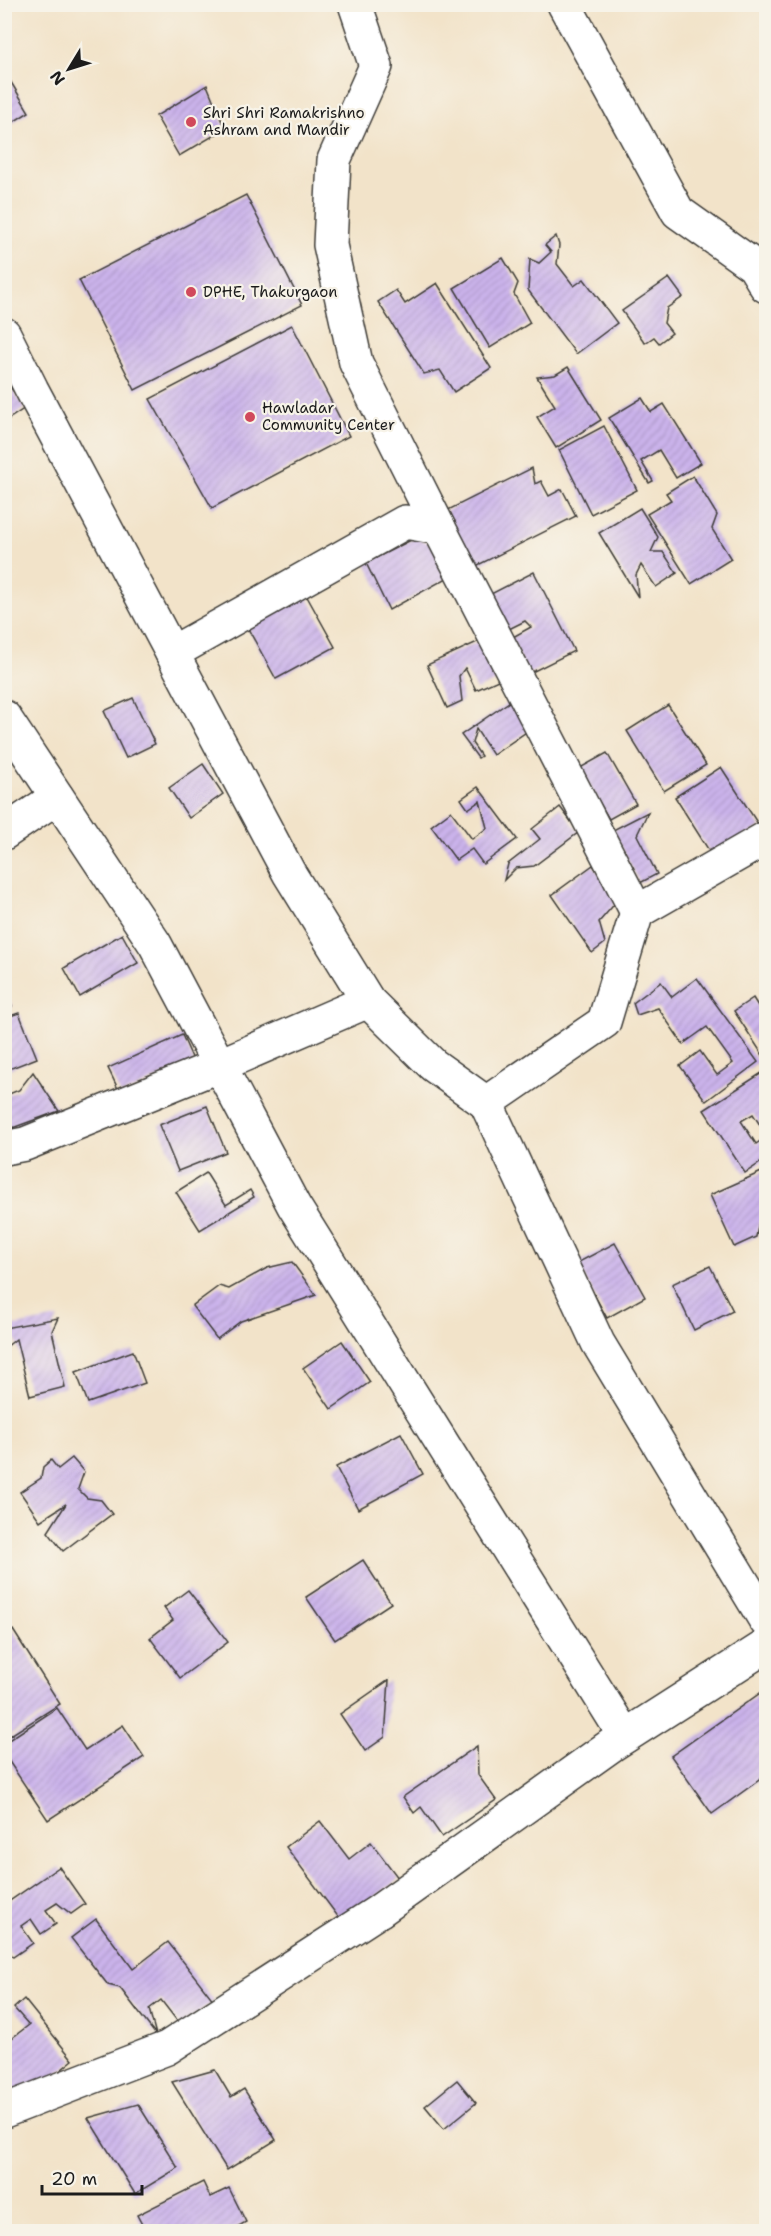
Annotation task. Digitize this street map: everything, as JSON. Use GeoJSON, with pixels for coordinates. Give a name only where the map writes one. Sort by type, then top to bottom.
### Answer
{"type":"FeatureCollection","features":[{"type":"Feature","properties":{"kind":"street"},"geometry":{"type":"LineString","coordinates":[[355,4],[376,66],[334,160],[330,245],[356,363],[637,912]]}},
{"type":"Feature","properties":{"kind":"street"},"geometry":{"type":"LineString","coordinates":[[564,4],[678,212],[754,266],[766,286]]}},
{"type":"Feature","properties":{"kind":"street"},"geometry":{"type":"LineString","coordinates":[[4,334],[289,873],[368,1001],[432,1065],[486,1103],[598,1343],[766,1621]]}},
{"type":"Feature","properties":{"kind":"street"},"geometry":{"type":"LineString","coordinates":[[172,653],[405,522],[439,528]]}},
{"type":"Feature","properties":{"kind":"street"},"geometry":{"type":"LineString","coordinates":[[4,717],[154,944],[294,1206],[625,1736]]}},
{"type":"Feature","properties":{"kind":"street"},"geometry":{"type":"LineString","coordinates":[[4,833],[57,797]]}},
{"type":"Feature","properties":{"kind":"street"},"geometry":{"type":"LineString","coordinates":[[486,1103],[603,1022],[637,912],[766,838]]}},
{"type":"Feature","properties":{"kind":"street"},"geometry":{"type":"LineString","coordinates":[[4,1148],[25,1144],[220,1065],[368,1001]]}},
{"type":"Feature","properties":{"kind":"street"},"geometry":{"type":"LineString","coordinates":[[4,2111],[168,2048],[379,1911],[625,1736],[766,1646]]}},
{"type":"Feature","properties":{"kind":"building"},"geometry":{"type":"Polygon","coordinates":[[[9,79],[29,112],[4,128],[4,82],[9,79]]]}},
{"type":"Feature","properties":{"kind":"building","name":"Shri Shri Ramakrishno Ashram and Mandir"},"geometry":{"type":"Polygon","coordinates":[[[207,85],[225,129],[179,156],[156,116],[207,85]]]}},
{"type":"Feature","properties":{"kind":"building","name":"DPHE, Thakurgaon"},"geometry":{"type":"Polygon","coordinates":[[[246,195],[302,305],[135,390],[79,280],[246,195]]]}},
{"type":"Feature","properties":{"kind":"building"},"geometry":{"type":"Polygon","coordinates":[[[556,236],[559,245],[557,264],[574,286],[584,279],[617,323],[576,354],[528,290],[530,259],[539,263],[551,252],[545,245],[556,236]]]}},
{"type":"Feature","properties":{"kind":"building"},"geometry":{"type":"Polygon","coordinates":[[[503,258],[518,283],[514,294],[530,323],[490,348],[454,288],[503,258]]]}},
{"type":"Feature","properties":{"kind":"building"},"geometry":{"type":"Polygon","coordinates":[[[669,278],[683,297],[667,308],[664,323],[672,333],[659,343],[654,337],[645,343],[622,311],[669,278]]]}},
{"type":"Feature","properties":{"kind":"building"},"geometry":{"type":"Polygon","coordinates":[[[437,283],[491,368],[454,392],[440,370],[424,374],[378,302],[396,290],[405,304],[437,283]]]}},
{"type":"Feature","properties":{"kind":"building","name":"Hawladar Community Center"},"geometry":{"type":"Polygon","coordinates":[[[292,325],[349,436],[212,508],[150,399],[292,325]]]}},
{"type":"Feature","properties":{"kind":"building"},"geometry":{"type":"Polygon","coordinates":[[[568,367],[601,420],[556,448],[537,417],[555,406],[537,377],[555,375],[568,367]]]}},
{"type":"Feature","properties":{"kind":"building"},"geometry":{"type":"Polygon","coordinates":[[[4,378],[25,408],[4,422],[4,378]]]}},
{"type":"Feature","properties":{"kind":"building"},"geometry":{"type":"Polygon","coordinates":[[[642,398],[651,412],[664,404],[701,463],[676,478],[659,450],[641,461],[653,481],[649,483],[609,418],[642,398]]]}},
{"type":"Feature","properties":{"kind":"building"},"geometry":{"type":"Polygon","coordinates":[[[604,426],[637,490],[591,514],[559,450],[604,426]]]}},
{"type":"Feature","properties":{"kind":"building"},"geometry":{"type":"Polygon","coordinates":[[[532,468],[535,484],[541,481],[549,496],[562,489],[576,516],[474,567],[446,511],[532,468]]]}},
{"type":"Feature","properties":{"kind":"building"},"geometry":{"type":"Polygon","coordinates":[[[693,476],[717,515],[712,529],[731,559],[691,584],[647,514],[671,500],[666,493],[693,476]]]}},
{"type":"Feature","properties":{"kind":"building"},"geometry":{"type":"Polygon","coordinates":[[[640,508],[658,537],[651,552],[663,552],[677,573],[656,587],[641,565],[636,575],[638,597],[599,533],[640,508]]]}},
{"type":"Feature","properties":{"kind":"building"},"geometry":{"type":"Polygon","coordinates":[[[415,538],[435,545],[449,577],[389,610],[366,563],[415,538]]]}},
{"type":"Feature","properties":{"kind":"building"},"geometry":{"type":"Polygon","coordinates":[[[534,572],[574,651],[528,674],[511,638],[531,627],[525,621],[505,631],[487,596],[534,572]]]}},
{"type":"Feature","properties":{"kind":"building"},"geometry":{"type":"Polygon","coordinates":[[[305,593],[335,647],[276,679],[246,625],[305,593]]]}},
{"type":"Feature","properties":{"kind":"building"},"geometry":{"type":"Polygon","coordinates":[[[486,638],[505,677],[476,690],[465,668],[459,676],[462,701],[447,708],[427,665],[486,638]]]}},
{"type":"Feature","properties":{"kind":"building"},"geometry":{"type":"Polygon","coordinates":[[[133,698],[155,744],[126,758],[104,711],[133,698]]]}},
{"type":"Feature","properties":{"kind":"building"},"geometry":{"type":"Polygon","coordinates":[[[512,700],[532,728],[493,755],[476,729],[472,743],[481,756],[478,758],[461,735],[512,700]]]}},
{"type":"Feature","properties":{"kind":"building"},"geometry":{"type":"Polygon","coordinates":[[[668,705],[706,765],[664,791],[627,731],[668,705]]]}},
{"type":"Feature","properties":{"kind":"building"},"geometry":{"type":"Polygon","coordinates":[[[607,753],[636,804],[609,819],[580,768],[607,753]]]}},
{"type":"Feature","properties":{"kind":"building"},"geometry":{"type":"Polygon","coordinates":[[[203,764],[223,794],[189,818],[169,788],[203,764]]]}},
{"type":"Feature","properties":{"kind":"building"},"geometry":{"type":"Polygon","coordinates":[[[721,767],[760,827],[713,857],[675,797],[721,767]]]}},
{"type":"Feature","properties":{"kind":"building"},"geometry":{"type":"Polygon","coordinates":[[[478,787],[517,839],[483,864],[472,849],[456,860],[431,826],[451,811],[472,839],[487,828],[480,801],[468,809],[461,799],[478,787]]]}},
{"type":"Feature","properties":{"kind":"building"},"geometry":{"type":"Polygon","coordinates":[[[560,807],[579,832],[534,866],[516,868],[504,880],[508,864],[540,839],[532,829],[560,807]]]}},
{"type":"Feature","properties":{"kind":"building"},"geometry":{"type":"Polygon","coordinates":[[[648,812],[637,835],[657,874],[640,883],[613,830],[648,812]]]}},
{"type":"Feature","properties":{"kind":"building"},"geometry":{"type":"Polygon","coordinates":[[[593,865],[618,900],[599,922],[605,943],[592,953],[552,895],[593,865]]]}},
{"type":"Feature","properties":{"kind":"building"},"geometry":{"type":"Polygon","coordinates":[[[122,934],[138,963],[80,997],[64,968],[122,934]]]}},
{"type":"Feature","properties":{"kind":"building"},"geometry":{"type":"Polygon","coordinates":[[[697,978],[758,1062],[706,1101],[680,1066],[700,1051],[717,1075],[733,1063],[707,1027],[683,1044],[658,1008],[637,1015],[633,1003],[661,982],[672,997],[697,978]]]}},
{"type":"Feature","properties":{"kind":"building"},"geometry":{"type":"Polygon","coordinates":[[[4,983],[12,1007],[4,1009],[4,983]]]}},
{"type":"Feature","properties":{"kind":"building"},"geometry":{"type":"Polygon","coordinates":[[[753,998],[766,1019],[766,1060],[734,1011],[753,998]]]}},
{"type":"Feature","properties":{"kind":"building"},"geometry":{"type":"Polygon","coordinates":[[[19,1013],[37,1058],[4,1071],[4,1018],[19,1013]]]}},
{"type":"Feature","properties":{"kind":"building"},"geometry":{"type":"Polygon","coordinates":[[[182,1035],[194,1062],[121,1095],[108,1068],[182,1035]]]}},
{"type":"Feature","properties":{"kind":"building"},"geometry":{"type":"Polygon","coordinates":[[[765,1071],[766,1126],[762,1128],[753,1114],[741,1121],[756,1144],[766,1137],[766,1159],[745,1173],[704,1110],[765,1071]]]}},
{"type":"Feature","properties":{"kind":"building"},"geometry":{"type":"Polygon","coordinates":[[[33,1072],[59,1111],[4,1131],[4,1096],[19,1090],[33,1072]]]}},
{"type":"Feature","properties":{"kind":"building"},"geometry":{"type":"Polygon","coordinates":[[[207,1106],[226,1152],[178,1171],[159,1125],[207,1106]]]}},
{"type":"Feature","properties":{"kind":"building"},"geometry":{"type":"Polygon","coordinates":[[[766,1170],[766,1211],[759,1222],[756,1237],[734,1247],[710,1195],[766,1170]]]}},
{"type":"Feature","properties":{"kind":"building"},"geometry":{"type":"Polygon","coordinates":[[[206,1173],[226,1205],[250,1190],[254,1197],[200,1230],[176,1192],[206,1173]]]}},
{"type":"Feature","properties":{"kind":"building"},"geometry":{"type":"Polygon","coordinates":[[[615,1243],[645,1297],[607,1318],[577,1263],[615,1243]]]}},
{"type":"Feature","properties":{"kind":"building"},"geometry":{"type":"Polygon","coordinates":[[[292,1262],[316,1295],[241,1321],[217,1339],[192,1306],[219,1286],[229,1289],[267,1268],[292,1262]]]}},
{"type":"Feature","properties":{"kind":"building"},"geometry":{"type":"Polygon","coordinates":[[[710,1266],[733,1311],[694,1330],[672,1284],[710,1266]]]}},
{"type":"Feature","properties":{"kind":"building"},"geometry":{"type":"Polygon","coordinates":[[[58,1318],[52,1331],[65,1387],[30,1396],[16,1339],[6,1347],[4,1328],[58,1318]]]}},
{"type":"Feature","properties":{"kind":"building"},"geometry":{"type":"Polygon","coordinates":[[[342,1341],[370,1382],[331,1409],[303,1368],[342,1341]]]}},
{"type":"Feature","properties":{"kind":"building"},"geometry":{"type":"Polygon","coordinates":[[[133,1351],[145,1383],[88,1403],[76,1372],[133,1351]]]}},
{"type":"Feature","properties":{"kind":"building"},"geometry":{"type":"Polygon","coordinates":[[[401,1433],[423,1474],[358,1509],[336,1467],[401,1433]]]}},
{"type":"Feature","properties":{"kind":"building"},"geometry":{"type":"Polygon","coordinates":[[[72,1458],[84,1472],[78,1489],[87,1498],[101,1500],[112,1514],[63,1551],[48,1532],[66,1504],[40,1521],[20,1492],[41,1478],[43,1467],[51,1460],[58,1469],[72,1458]]]}},
{"type":"Feature","properties":{"kind":"building"},"geometry":{"type":"Polygon","coordinates":[[[363,1560],[391,1603],[335,1640],[306,1597],[363,1560]]]}},
{"type":"Feature","properties":{"kind":"building"},"geometry":{"type":"Polygon","coordinates":[[[188,1590],[228,1642],[180,1678],[150,1638],[173,1620],[164,1608],[188,1590]]]}},
{"type":"Feature","properties":{"kind":"building"},"geometry":{"type":"Polygon","coordinates":[[[13,1630],[60,1704],[6,1738],[4,1735],[4,1636],[13,1630]]]}},
{"type":"Feature","properties":{"kind":"building"},"geometry":{"type":"Polygon","coordinates":[[[389,1680],[385,1737],[365,1751],[340,1714],[389,1680]]]}},
{"type":"Feature","properties":{"kind":"building"},"geometry":{"type":"Polygon","coordinates":[[[766,1689],[766,1775],[712,1814],[671,1756],[766,1689]]]}},
{"type":"Feature","properties":{"kind":"building"},"geometry":{"type":"Polygon","coordinates":[[[57,1708],[85,1750],[123,1725],[144,1757],[48,1820],[4,1754],[4,1743],[57,1708]]]}},
{"type":"Feature","properties":{"kind":"building"},"geometry":{"type":"Polygon","coordinates":[[[477,1746],[478,1775],[496,1800],[442,1837],[421,1807],[414,1813],[403,1797],[477,1746]]]}},
{"type":"Feature","properties":{"kind":"building"},"geometry":{"type":"Polygon","coordinates":[[[320,1821],[349,1859],[371,1842],[399,1879],[342,1922],[286,1847],[320,1821]]]}},
{"type":"Feature","properties":{"kind":"building"},"geometry":{"type":"Polygon","coordinates":[[[59,1867],[85,1904],[71,1914],[57,1903],[46,1910],[56,1924],[41,1934],[31,1919],[21,1926],[33,1943],[13,1957],[4,1945],[4,1905],[59,1867]]]}},
{"type":"Feature","properties":{"kind":"building"},"geometry":{"type":"Polygon","coordinates":[[[96,1919],[133,1969],[168,1942],[214,2001],[181,2026],[161,2000],[149,2009],[156,2035],[120,1988],[108,1985],[71,1938],[96,1919]]]}},
{"type":"Feature","properties":{"kind":"building"},"geometry":{"type":"Polygon","coordinates":[[[24,1999],[73,2060],[46,2082],[4,2094],[4,2044],[29,2025],[14,2008],[24,1999]]]}},
{"type":"Feature","properties":{"kind":"building"},"geometry":{"type":"Polygon","coordinates":[[[215,2070],[231,2097],[244,2089],[276,2140],[227,2170],[172,2082],[215,2070]]]}},
{"type":"Feature","properties":{"kind":"building"},"geometry":{"type":"Polygon","coordinates":[[[457,2080],[476,2103],[444,2129],[425,2106],[457,2080]]]}},
{"type":"Feature","properties":{"kind":"building"},"geometry":{"type":"Polygon","coordinates":[[[138,2104],[178,2168],[135,2194],[88,2118],[138,2104]]]}},
{"type":"Feature","properties":{"kind":"building"},"geometry":{"type":"Polygon","coordinates":[[[203,2182],[210,2197],[229,2188],[246,2222],[228,2232],[146,2232],[137,2215],[203,2182]]]}},
{"type":"Feature","properties":{"kind":"place","name":"Shri Shri Ramakrishno Ashram and Mandir"},"geometry":{"type":"Point","coordinates":[191,122]}},
{"type":"Feature","properties":{"kind":"place","name":"DPHE, Thakurgaon"},"geometry":{"type":"Point","coordinates":[191,292]}},
{"type":"Feature","properties":{"kind":"place","name":"Hawladar Community Center"},"geometry":{"type":"Point","coordinates":[250,417]}}]}
